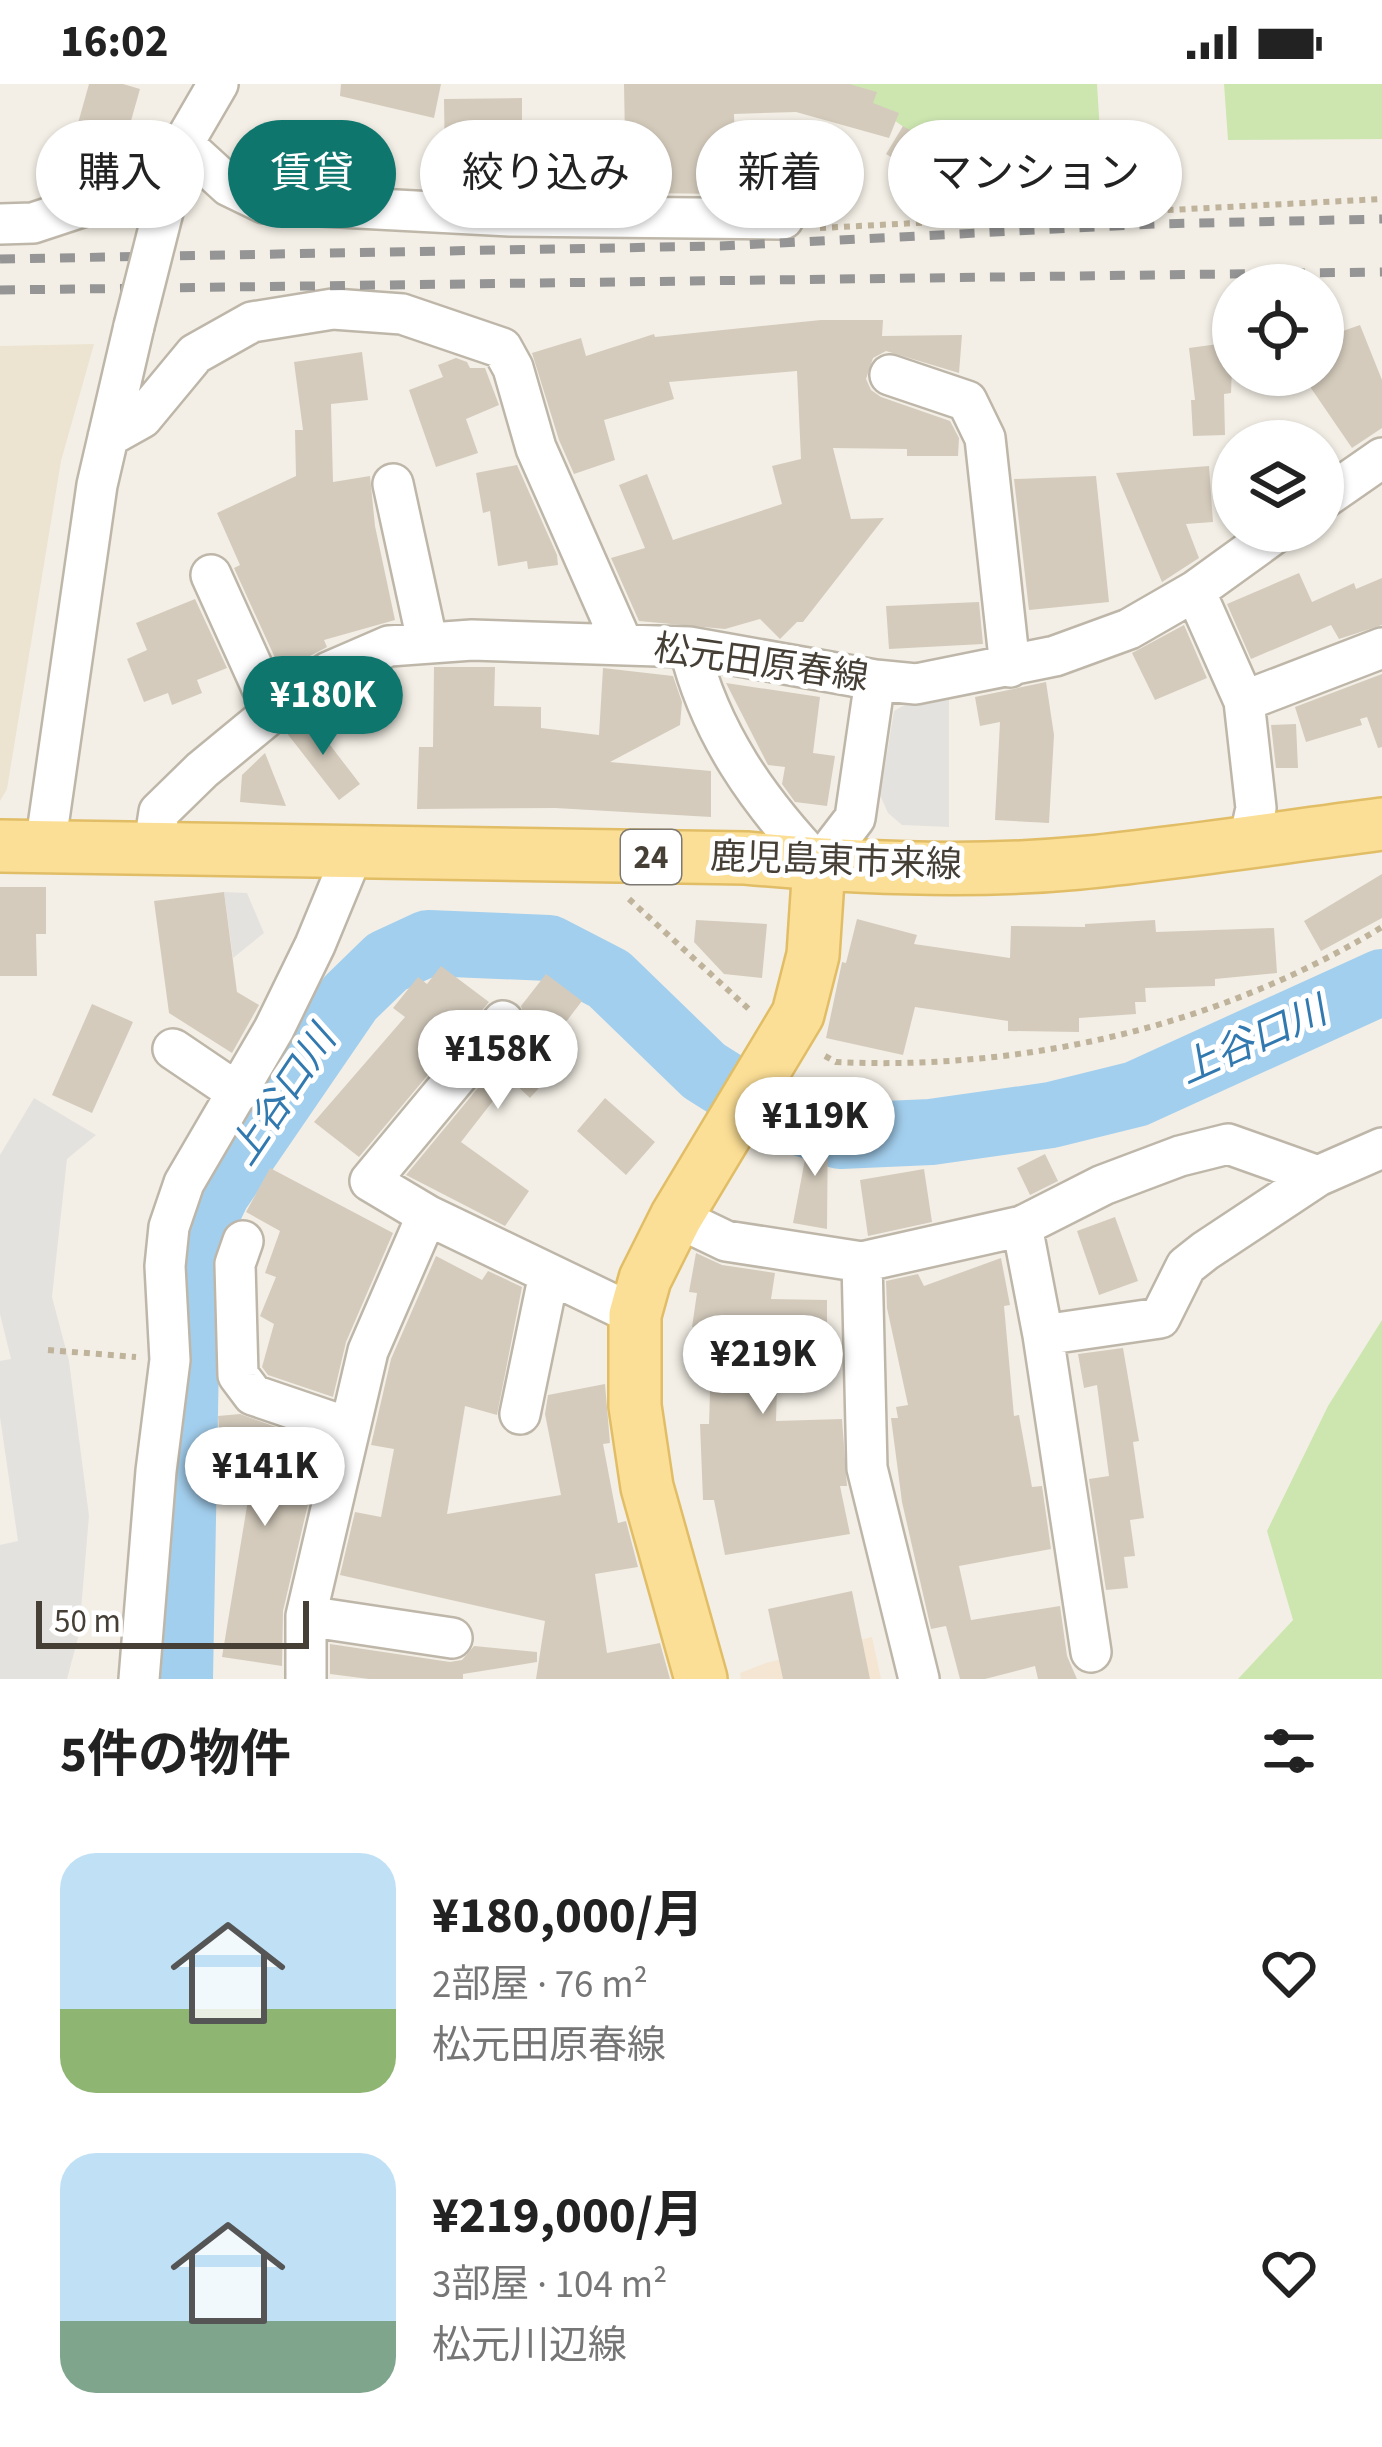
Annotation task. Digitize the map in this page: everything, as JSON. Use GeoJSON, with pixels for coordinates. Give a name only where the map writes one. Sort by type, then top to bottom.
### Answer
{"type":"FeatureCollection","features":[{"type":"Feature","properties":{"kind":"main road","name":"鹿児島東市来線"},"geometry":{"type":"LineString","coordinates":[[22,847],[746,858],[819,865],[1076,863],[1382,824]]}},
{"type":"Feature","properties":{"kind":"main road"},"geometry":{"type":"LineString","coordinates":[[701,1679],[646,1487],[635,1406],[635,1315],[645,1279],[676,1217],[798,1014],[813,955],[819,865]]}},
{"type":"Feature","properties":{"kind":"street"},"geometry":{"type":"LineString","coordinates":[[197,120],[218,84]]}},
{"type":"Feature","properties":{"kind":"street"},"geometry":{"type":"LineString","coordinates":[[204,163],[229,186],[264,203],[510,216],[696,218]]}},
{"type":"Feature","properties":{"kind":"street"},"geometry":{"type":"LineString","coordinates":[[0,224],[36,223]]}},
{"type":"Feature","properties":{"kind":"street"},"geometry":{"type":"LineString","coordinates":[[22,847],[97,485],[159,228]]}},
{"type":"Feature","properties":{"kind":"street"},"geometry":{"type":"LineString","coordinates":[[108,437],[142,418],[195,353],[252,322],[333,309],[402,314],[502,348],[513,368],[536,448],[623,645]]}},
{"type":"Feature","properties":{"kind":"street"},"geometry":{"type":"LineString","coordinates":[[890,375],[967,401],[985,438],[1010,667]]}},
{"type":"Feature","properties":{"kind":"street"},"geometry":{"type":"LineString","coordinates":[[1344,484],[1382,458]]}},
{"type":"Feature","properties":{"kind":"street"},"geometry":{"type":"LineString","coordinates":[[393,484],[427,640]]}},
{"type":"Feature","properties":{"kind":"street","name":"松元田原春線"},"geometry":{"type":"LineString","coordinates":[[153,851],[159,812],[272,710],[329,672],[389,646],[427,640],[689,647],[916,684],[1055,656],[1129,629],[1195,591],[1249,552]]}},
{"type":"Feature","properties":{"kind":"street"},"geometry":{"type":"LineString","coordinates":[[211,575],[272,710]]}},
{"type":"Feature","properties":{"kind":"street"},"geometry":{"type":"LineString","coordinates":[[1195,591],[1244,701],[1256,808],[1249,841]]}},
{"type":"Feature","properties":{"kind":"street"},"geometry":{"type":"LineString","coordinates":[[689,647],[700,694],[721,736],[784,828],[819,865],[855,818],[875,680]]}},
{"type":"Feature","properties":{"kind":"street"},"geometry":{"type":"LineString","coordinates":[[1244,701],[1382,648]]}},
{"type":"Feature","properties":{"kind":"street"},"geometry":{"type":"LineString","coordinates":[[139,1679],[170,1360],[165,1266],[169,1227],[184,1184],[238,1094],[315,944],[352,853]]}},
{"type":"Feature","properties":{"kind":"street"},"geometry":{"type":"LineString","coordinates":[[503,1021],[370,1181],[427,1216],[635,1315]]}},
{"type":"Feature","properties":{"kind":"street"},"geometry":{"type":"LineString","coordinates":[[173,1049],[238,1094]]}},
{"type":"Feature","properties":{"kind":"street"},"geometry":{"type":"LineString","coordinates":[[676,1217],[725,1241],[862,1262],[1022,1226],[1103,1185],[1228,1144],[1318,1176]]}},
{"type":"Feature","properties":{"kind":"street"},"geometry":{"type":"LineString","coordinates":[[1043,1335],[1160,1318],[1186,1266],[1318,1176],[1382,1148]]}},
{"type":"Feature","properties":{"kind":"street"},"geometry":{"type":"LineString","coordinates":[[306,1679],[306,1616],[368,1351],[427,1216]]}},
{"type":"Feature","properties":{"kind":"street"},"geometry":{"type":"LineString","coordinates":[[1022,1226],[1091,1652]]}},
{"type":"Feature","properties":{"kind":"street"},"geometry":{"type":"LineString","coordinates":[[243,1241],[235,1264],[238,1375],[243,1387],[253,1396],[350,1428]]}},
{"type":"Feature","properties":{"kind":"street"},"geometry":{"type":"LineString","coordinates":[[862,1262],[867,1468],[919,1679]]}},
{"type":"Feature","properties":{"kind":"street"},"geometry":{"type":"LineString","coordinates":[[520,1414],[549,1274]]}},
{"type":"Feature","properties":{"kind":"street"},"geometry":{"type":"LineString","coordinates":[[306,1616],[452,1638]]}},
{"type":"Feature","properties":{"kind":"path"},"geometry":{"type":"LineString","coordinates":[[864,226],[1382,199]]}},
{"type":"Feature","properties":{"kind":"path"},"geometry":{"type":"LineString","coordinates":[[610,857],[619,890],[728,994],[836,1062],[944,1063],[1076,1044],[1218,1008],[1289,979],[1382,927]]}},
{"type":"Feature","properties":{"kind":"path"},"geometry":{"type":"LineString","coordinates":[[48,1350],[170,1360]]}},
{"type":"Feature","properties":{"kind":"shaded area"},"geometry":{"type":"Polygon","coordinates":[[[94,344],[61,461],[7,789],[0,801],[0,346],[94,344]]]}},
{"type":"Feature","properties":{"kind":"shaded area"},"geometry":{"type":"Polygon","coordinates":[[[949,695],[949,827],[902,825],[888,813],[880,795],[894,711],[913,700],[949,695]]]}},
{"type":"Feature","properties":{"kind":"shaded area"},"geometry":{"type":"Polygon","coordinates":[[[224,892],[247,893],[264,933],[233,958],[224,892]]]}},
{"type":"Feature","properties":{"kind":"shaded area"},"geometry":{"type":"Polygon","coordinates":[[[34,1098],[96,1135],[67,1159],[52,1297],[69,1361],[89,1516],[79,1634],[67,1679],[0,1679],[0,1545],[18,1541],[0,1417],[0,1361],[11,1359],[0,1314],[0,1155],[34,1098]]]}},
{"type":"Feature","properties":{"kind":"shaded area"},"geometry":{"type":"Polygon","coordinates":[[[872,1637],[881,1679],[741,1679],[740,1673],[766,1663],[872,1637]]]}},
{"type":"Feature","properties":{"kind":"green space"},"geometry":{"type":"Polygon","coordinates":[[[844,84],[1097,84],[1099,120],[894,120],[844,84]]]}},
{"type":"Feature","properties":{"kind":"green space"},"geometry":{"type":"Polygon","coordinates":[[[1224,84],[1382,84],[1382,139],[1228,140],[1224,84]]]}},
{"type":"Feature","properties":{"kind":"green space"},"geometry":{"type":"Polygon","coordinates":[[[1382,1320],[1382,1679],[1238,1679],[1293,1620],[1267,1531],[1328,1406],[1382,1320]]]}},
{"type":"Feature","properties":{"kind":"building"},"geometry":{"type":"Polygon","coordinates":[[[89,84],[140,89],[131,120],[79,120],[89,84]]]}},
{"type":"Feature","properties":{"kind":"building"},"geometry":{"type":"Polygon","coordinates":[[[341,84],[441,84],[434,118],[340,96],[341,84]]]}},
{"type":"Feature","properties":{"kind":"building"},"geometry":{"type":"Polygon","coordinates":[[[624,84],[849,84],[877,92],[873,103],[899,113],[896,120],[888,120],[888,138],[864,131],[864,120],[825,120],[796,112],[696,120],[696,194],[672,193],[672,120],[625,120],[624,84]]]}},
{"type":"Feature","properties":{"kind":"building"},"geometry":{"type":"Polygon","coordinates":[[[522,98],[522,120],[444,120],[444,99],[522,98]]]}},
{"type":"Feature","properties":{"kind":"building"},"geometry":{"type":"Polygon","coordinates":[[[821,320],[883,320],[882,336],[962,335],[959,373],[886,351],[873,358],[866,379],[881,397],[950,421],[959,438],[958,456],[907,456],[907,449],[833,448],[851,519],[884,518],[803,622],[780,639],[760,619],[725,629],[639,621],[611,558],[645,548],[619,485],[647,474],[673,540],[782,504],[772,466],[801,459],[797,371],[669,382],[674,399],[604,420],[615,460],[574,474],[532,353],[581,338],[586,356],[654,334],[821,320]]]}},
{"type":"Feature","properties":{"kind":"building"},"geometry":{"type":"Polygon","coordinates":[[[1360,325],[1382,380],[1382,428],[1352,448],[1344,436],[1344,420],[1333,420],[1316,396],[1344,396],[1344,331],[1360,325]]]}},
{"type":"Feature","properties":{"kind":"building"},"geometry":{"type":"Polygon","coordinates":[[[1212,345],[1212,396],[1224,396],[1225,420],[1212,420],[1212,435],[1193,436],[1191,400],[1195,400],[1189,348],[1212,345]]]}},
{"type":"Feature","properties":{"kind":"building"},"geometry":{"type":"Polygon","coordinates":[[[362,352],[368,400],[331,404],[333,482],[370,476],[375,526],[395,620],[324,640],[327,647],[281,671],[234,568],[240,565],[217,513],[296,476],[295,430],[303,430],[294,362],[362,352]]]}},
{"type":"Feature","properties":{"kind":"building"},"geometry":{"type":"Polygon","coordinates":[[[456,358],[470,368],[485,368],[499,405],[466,419],[478,453],[436,467],[409,390],[443,377],[438,365],[456,358]]]}},
{"type":"Feature","properties":{"kind":"building"},"geometry":{"type":"Polygon","coordinates":[[[517,465],[558,565],[528,569],[527,561],[498,566],[490,511],[483,513],[476,473],[517,465]]]}},
{"type":"Feature","properties":{"kind":"building"},"geometry":{"type":"Polygon","coordinates":[[[1209,466],[1212,522],[1186,524],[1199,558],[1162,582],[1116,473],[1209,466]]]}},
{"type":"Feature","properties":{"kind":"building"},"geometry":{"type":"Polygon","coordinates":[[[1096,476],[1109,602],[1029,610],[1014,479],[1096,476]]]}},
{"type":"Feature","properties":{"kind":"building"},"geometry":{"type":"Polygon","coordinates":[[[1299,573],[1312,602],[1354,583],[1356,589],[1382,578],[1382,625],[1339,639],[1331,625],[1251,659],[1227,604],[1299,573]]]}},
{"type":"Feature","properties":{"kind":"building"},"geometry":{"type":"Polygon","coordinates":[[[195,599],[227,668],[197,680],[202,693],[172,705],[168,693],[144,702],[127,659],[147,650],[136,623],[195,599]]]}},
{"type":"Feature","properties":{"kind":"building"},"geometry":{"type":"Polygon","coordinates":[[[979,602],[983,644],[889,649],[886,606],[979,602]]]}},
{"type":"Feature","properties":{"kind":"building"},"geometry":{"type":"Polygon","coordinates":[[[1184,625],[1207,678],[1155,700],[1132,653],[1184,625]]]}},
{"type":"Feature","properties":{"kind":"building"},"geometry":{"type":"Polygon","coordinates":[[[434,667],[495,667],[494,706],[541,707],[541,728],[599,735],[603,668],[673,676],[682,702],[680,725],[610,762],[711,771],[711,817],[555,808],[417,809],[419,747],[433,747],[434,667]]]}},
{"type":"Feature","properties":{"kind":"building"},"geometry":{"type":"Polygon","coordinates":[[[1382,674],[1382,747],[1378,748],[1367,717],[1360,719],[1362,725],[1306,742],[1295,707],[1382,674]]]}},
{"type":"Feature","properties":{"kind":"building"},"geometry":{"type":"Polygon","coordinates":[[[1046,682],[1054,735],[1049,823],[995,820],[1000,722],[980,726],[975,697],[1046,682]]]}},
{"type":"Feature","properties":{"kind":"building"},"geometry":{"type":"Polygon","coordinates":[[[726,683],[820,697],[813,753],[835,756],[827,806],[795,802],[782,784],[785,767],[768,765],[726,683]]]}},
{"type":"Feature","properties":{"kind":"building"},"geometry":{"type":"Polygon","coordinates":[[[307,715],[360,784],[339,800],[286,732],[307,715]]]}},
{"type":"Feature","properties":{"kind":"building"},"geometry":{"type":"Polygon","coordinates":[[[1296,724],[1298,768],[1276,768],[1271,725],[1296,724]]]}},
{"type":"Feature","properties":{"kind":"building"},"geometry":{"type":"Polygon","coordinates":[[[265,753],[286,806],[240,802],[242,775],[265,753]]]}},
{"type":"Feature","properties":{"kind":"building"},"geometry":{"type":"Polygon","coordinates":[[[1382,874],[1382,918],[1321,951],[1304,921],[1382,874]]]}},
{"type":"Feature","properties":{"kind":"building"},"geometry":{"type":"Polygon","coordinates":[[[0,887],[46,887],[46,934],[36,934],[37,976],[0,976],[0,887]]]}},
{"type":"Feature","properties":{"kind":"building"},"geometry":{"type":"Polygon","coordinates":[[[224,892],[237,992],[259,1005],[232,1053],[169,1013],[154,901],[224,892]]]}},
{"type":"Feature","properties":{"kind":"building"},"geometry":{"type":"Polygon","coordinates":[[[857,919],[917,935],[914,944],[1010,958],[1011,926],[1085,927],[1155,920],[1156,932],[1274,928],[1277,973],[1215,979],[1215,986],[1145,988],[1146,1002],[1135,1002],[1136,1014],[1079,1018],[1079,1032],[1008,1031],[1008,1021],[915,1007],[903,1055],[826,1038],[842,962],[846,963],[857,919]]]}},
{"type":"Feature","properties":{"kind":"building"},"geometry":{"type":"Polygon","coordinates":[[[696,920],[767,924],[762,978],[724,974],[694,942],[696,920]]]}},
{"type":"Feature","properties":{"kind":"building"},"geometry":{"type":"Polygon","coordinates":[[[441,966],[489,1002],[359,1157],[314,1122],[405,1017],[393,1008],[418,977],[427,984],[441,966]]]}},
{"type":"Feature","properties":{"kind":"building"},"geometry":{"type":"Polygon","coordinates":[[[546,974],[582,1001],[546,1048],[562,1062],[530,1098],[510,1079],[461,1142],[529,1191],[505,1226],[406,1175],[521,1036],[527,1024],[521,1006],[546,974]]]}},
{"type":"Feature","properties":{"kind":"building"},"geometry":{"type":"Polygon","coordinates":[[[92,1004],[133,1022],[92,1113],[52,1095],[92,1004]]]}},
{"type":"Feature","properties":{"kind":"building"},"geometry":{"type":"Polygon","coordinates":[[[605,1098],[655,1142],[626,1175],[577,1131],[605,1098]]]}},
{"type":"Feature","properties":{"kind":"building"},"geometry":{"type":"Polygon","coordinates":[[[813,1117],[828,1118],[827,1229],[793,1223],[813,1117]]]}},
{"type":"Feature","properties":{"kind":"building"},"geometry":{"type":"Polygon","coordinates":[[[1045,1154],[1058,1181],[1030,1195],[1017,1168],[1045,1154]]]}},
{"type":"Feature","properties":{"kind":"building"},"geometry":{"type":"Polygon","coordinates":[[[270,1168],[393,1233],[346,1342],[333,1397],[268,1375],[262,1367],[274,1324],[260,1316],[276,1277],[265,1273],[280,1231],[246,1212],[270,1168]]]}},
{"type":"Feature","properties":{"kind":"building"},"geometry":{"type":"Polygon","coordinates":[[[924,1169],[932,1222],[868,1236],[860,1180],[924,1169]]]}},
{"type":"Feature","properties":{"kind":"building"},"geometry":{"type":"Polygon","coordinates":[[[1115,1217],[1138,1281],[1099,1295],[1077,1231],[1115,1217]]]}},
{"type":"Feature","properties":{"kind":"building"},"geometry":{"type":"Polygon","coordinates":[[[696,1253],[722,1265],[775,1273],[771,1299],[827,1300],[827,1345],[778,1345],[776,1421],[842,1419],[847,1486],[840,1486],[850,1534],[725,1555],[714,1500],[703,1500],[700,1424],[709,1424],[712,1329],[692,1327],[697,1293],[689,1292],[696,1253]]]}},
{"type":"Feature","properties":{"kind":"building"},"geometry":{"type":"Polygon","coordinates":[[[436,1256],[482,1280],[488,1271],[522,1287],[497,1415],[465,1406],[447,1514],[561,1495],[545,1414],[548,1395],[605,1384],[610,1443],[603,1444],[618,1523],[626,1521],[638,1567],[595,1574],[607,1653],[660,1643],[670,1679],[536,1679],[545,1621],[340,1575],[355,1512],[381,1517],[394,1449],[371,1445],[391,1359],[436,1256]]]}},
{"type":"Feature","properties":{"kind":"building"},"geometry":{"type":"Polygon","coordinates":[[[1001,1258],[1010,1305],[1004,1306],[1014,1416],[1019,1415],[1032,1487],[1042,1486],[1051,1549],[959,1566],[971,1620],[1060,1606],[1067,1656],[1077,1679],[1038,1679],[1035,1666],[985,1679],[960,1679],[946,1626],[931,1629],[902,1502],[891,1418],[898,1418],[896,1407],[908,1405],[887,1308],[886,1281],[918,1274],[924,1286],[1001,1258]]]}},
{"type":"Feature","properties":{"kind":"building"},"geometry":{"type":"Polygon","coordinates":[[[1123,1348],[1139,1441],[1133,1442],[1144,1518],[1130,1520],[1135,1556],[1124,1557],[1128,1588],[1106,1590],[1089,1479],[1109,1476],[1097,1385],[1084,1388],[1078,1354],[1123,1348]]]}},
{"type":"Feature","properties":{"kind":"building"},"geometry":{"type":"Polygon","coordinates":[[[240,1414],[322,1444],[283,1611],[282,1666],[222,1657],[251,1482],[223,1484],[218,1416],[240,1414]]]}},
{"type":"Feature","properties":{"kind":"building"},"geometry":{"type":"Polygon","coordinates":[[[852,1591],[870,1679],[783,1679],[768,1609],[852,1591]]]}},
{"type":"Feature","properties":{"kind":"building"},"geometry":{"type":"Polygon","coordinates":[[[330,1644],[450,1662],[462,1660],[474,1646],[537,1652],[537,1662],[463,1674],[463,1679],[369,1679],[330,1674],[330,1644]]]}},
{"type":"Feature","properties":{"kind":"waterway","name":"上谷口川"},"geometry":{"type":"LineString","coordinates":[[180,1679],[188,1253],[218,1191],[350,998],[387,962],[428,943],[549,948],[609,979],[704,1071],[769,1112],[840,1136],[931,1132],[1051,1115],[1136,1094],[1382,982]]}},
{"type":"Feature","properties":{"kind":"railway"},"geometry":{"type":"LineString","coordinates":[[0,259],[720,246],[1155,224],[1382,219]]}},
{"type":"Feature","properties":{"kind":"railway"},"geometry":{"type":"LineString","coordinates":[[0,290],[1382,272]]}}]}
